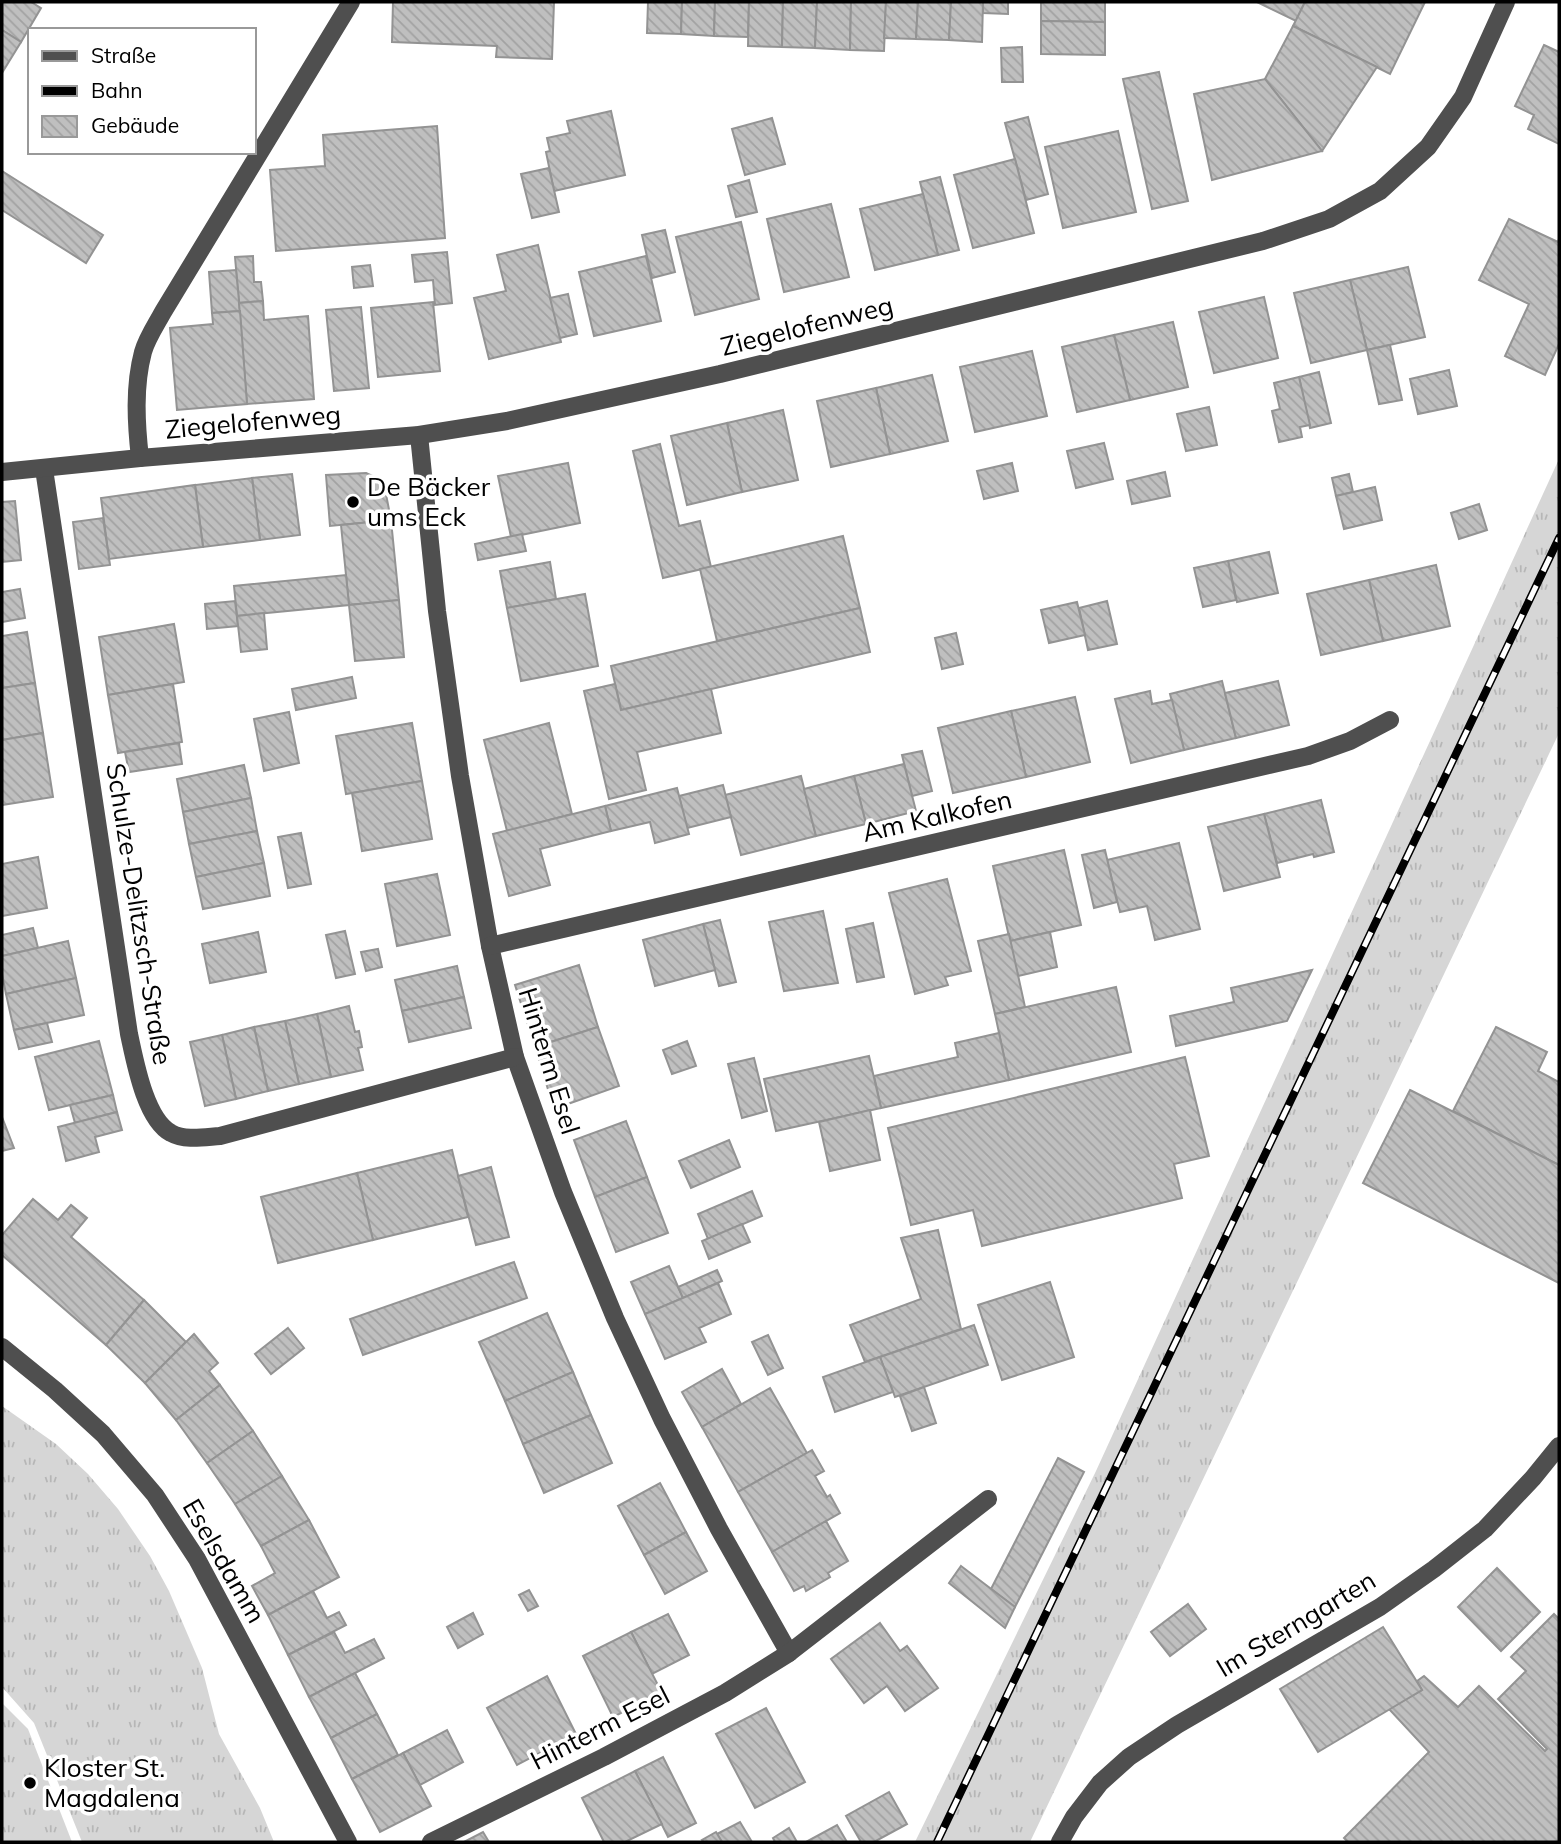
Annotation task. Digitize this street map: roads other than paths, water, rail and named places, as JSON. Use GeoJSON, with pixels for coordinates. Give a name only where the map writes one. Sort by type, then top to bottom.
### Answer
{"type":"FeatureCollection","features":[{"type":"Feature","properties":{"kind":"street"},"geometry":{"type":"LineString","coordinates":[[140,458],[136,424],[138,384],[144,351],[163,312],[350,2]]}},
{"type":"Feature","properties":{"kind":"street","name":"Ziegelofenweg"},"geometry":{"type":"LineString","coordinates":[[2,472],[419,435],[507,421],[720,374],[1263,241],[1329,219],[1380,191],[1429,147],[1463,97],[1506,2]]}},
{"type":"Feature","properties":{"kind":"street","name":"Hinterm Esel"},"geometry":{"type":"LineString","coordinates":[[419,435],[437,611],[460,776],[490,946],[515,1057],[563,1192],[621,1331],[712,1517],[789,1653]]}},
{"type":"Feature","properties":{"kind":"street","name":"Schulze-Delitzsch-Straße"},"geometry":{"type":"LineString","coordinates":[[44,469],[129,1034],[141,1087],[155,1116],[171,1133],[190,1137],[220,1136],[515,1057]]}},
{"type":"Feature","properties":{"kind":"street","name":"Am Kalkofen"},"geometry":{"type":"LineString","coordinates":[[490,946],[1308,756],[1350,741],[1390,720]]}},
{"type":"Feature","properties":{"kind":"street","name":"Eselsdamm"},"geometry":{"type":"LineString","coordinates":[[2,1347],[103,1434],[155,1495],[197,1559],[348,1842]]}},
{"type":"Feature","properties":{"kind":"street","name":"Im Sterngarten"},"geometry":{"type":"LineString","coordinates":[[1060,1842],[1074,1817],[1100,1783],[1129,1757],[1177,1725],[1380,1607],[1434,1569],[1485,1529],[1559,1446]]}},
{"type":"Feature","properties":{"kind":"street","name":"Hinterm Esel"},"geometry":{"type":"LineString","coordinates":[[431,1842],[725,1693],[789,1653],[988,1499]]}},
{"type":"Feature","properties":{"kind":"railway"},"geometry":{"type":"LineString","coordinates":[[937,1842],[1559,538]]}},
{"type":"Feature","properties":{"kind":"place","name":"De Bäcker ums Eck"},"geometry":{"type":"Point","coordinates":[353,502]}},
{"type":"Feature","properties":{"kind":"place","name":"Kloster St. Magdalena"},"geometry":{"type":"Point","coordinates":[30,1783]}}]}
